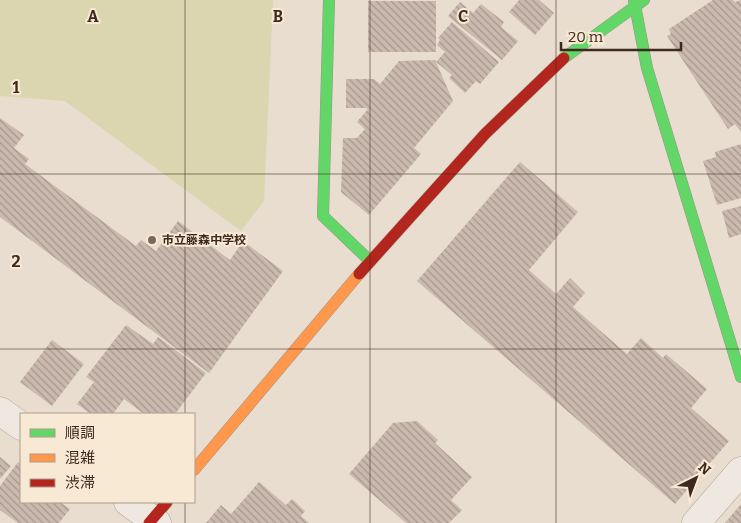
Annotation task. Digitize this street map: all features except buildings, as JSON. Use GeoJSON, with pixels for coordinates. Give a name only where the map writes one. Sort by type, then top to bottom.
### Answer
{"type":"FeatureCollection","features":[{"type":"Feature","properties":{"kind":"street"},"geometry":{"type":"LineString","coordinates":[[329,0],[323,216],[370,261]]}},
{"type":"Feature","properties":{"kind":"street"},"geometry":{"type":"LineString","coordinates":[[195,469],[370,261],[485,134],[565,57],[637,2],[647,68],[741,377]]}},
{"type":"Feature","properties":{"kind":"street"},"geometry":{"type":"LineString","coordinates":[[0,411],[20,425]]}},
{"type":"Feature","properties":{"kind":"street"},"geometry":{"type":"LineString","coordinates":[[696,523],[741,471]]}},
{"type":"Feature","properties":{"kind":"street"},"geometry":{"type":"LineString","coordinates":[[130,503],[156,517]]}},
{"type":"Feature","properties":{"kind":"shaded area"},"geometry":{"type":"Polygon","coordinates":[[[0,0],[273,0],[264,201],[241,231],[65,101],[0,96],[0,0]]]}},
{"type":"Feature","properties":{"kind":"traffic: fast"},"geometry":{"type":"LineString","coordinates":[[329,0],[323,216],[370,261]]}},
{"type":"Feature","properties":{"kind":"traffic: fast"},"geometry":{"type":"LineString","coordinates":[[634,0],[647,68],[741,377]]}},
{"type":"Feature","properties":{"kind":"traffic: fast"},"geometry":{"type":"LineString","coordinates":[[564,58],[644,0]]}},
{"type":"Feature","properties":{"kind":"traffic: slow"},"geometry":{"type":"LineString","coordinates":[[195,469],[359,274]]}},
{"type":"Feature","properties":{"kind":"traffic: jam"},"geometry":{"type":"LineString","coordinates":[[359,274],[485,134],[564,58]]}},
{"type":"Feature","properties":{"kind":"traffic: jam"},"geometry":{"type":"LineString","coordinates":[[149,523],[166,503]]}},
{"type":"Feature","properties":{"kind":"place","name":"市立藤森中学校"},"geometry":{"type":"Point","coordinates":[152,240]}}]}
